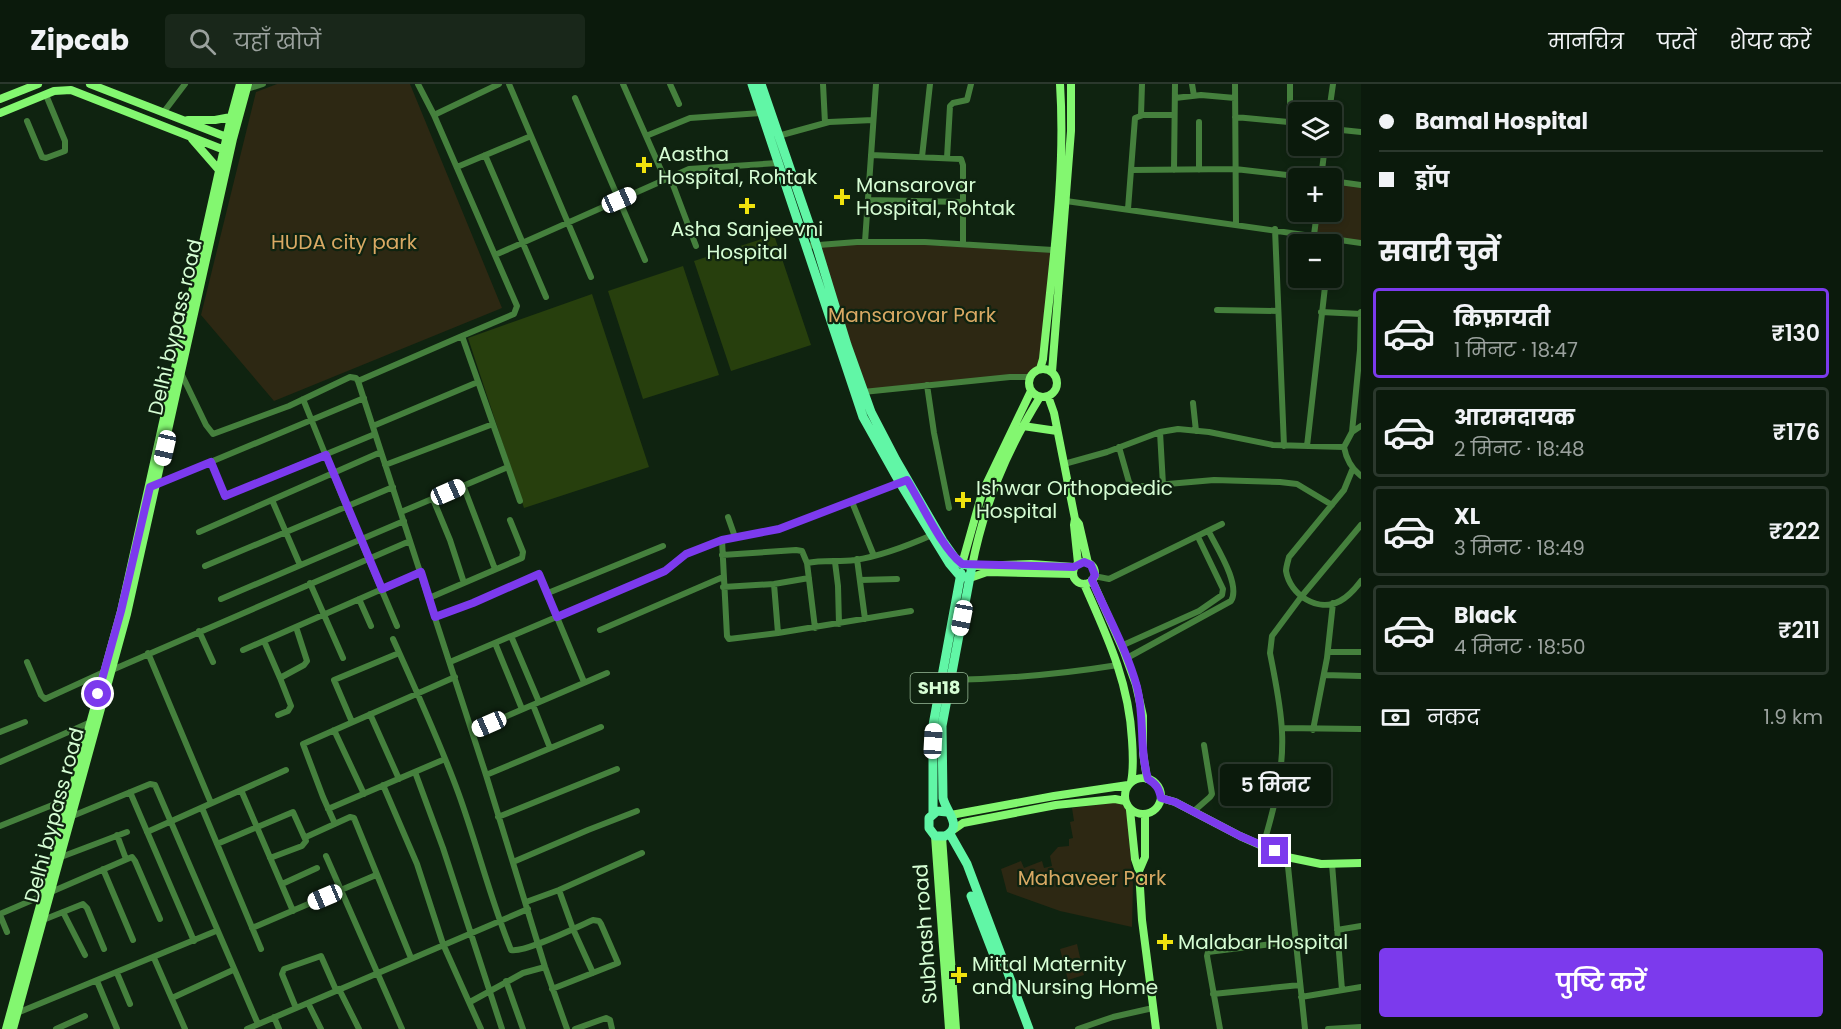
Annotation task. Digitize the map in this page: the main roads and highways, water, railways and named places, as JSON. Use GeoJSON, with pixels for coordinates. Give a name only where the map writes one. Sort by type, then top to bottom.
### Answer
{"type":"FeatureCollection","features":[{"type":"Feature","properties":{"kind":"main road"},"geometry":{"type":"LineString","coordinates":[[0,99],[38,84]]}},
{"type":"Feature","properties":{"kind":"main road"},"geometry":{"type":"LineString","coordinates":[[90,84],[230,138]]}},
{"type":"Feature","properties":{"kind":"main road"},"geometry":{"type":"LineString","coordinates":[[752,84],[806,246],[844,346],[903,482],[949,563],[965,577],[987,572],[1075,568],[1088,563]]}},
{"type":"Feature","properties":{"kind":"main road"},"geometry":{"type":"LineString","coordinates":[[761,84],[816,244],[863,417],[903,482],[955,558],[967,565],[1031,564],[1075,568]]}},
{"type":"Feature","properties":{"kind":"main road"},"geometry":{"type":"LineString","coordinates":[[967,565],[1000,470],[1023,426],[1057,382],[1052,372],[1071,131],[1071,84]]}},
{"type":"Feature","properties":{"kind":"main road"},"geometry":{"type":"LineString","coordinates":[[1040,369],[1053,250],[1062,85]]}},
{"type":"Feature","properties":{"kind":"main road","name":"Delhi bypass road"},"geometry":{"type":"LineString","coordinates":[[230,138],[231,117],[243,87]]}},
{"type":"Feature","properties":{"kind":"main road","name":"Delhi bypass road"},"geometry":{"type":"LineString","coordinates":[[6,1029],[58,856],[108,671],[121,611],[182,373],[227,151],[243,87]]}},
{"type":"Feature","properties":{"kind":"main road"},"geometry":{"type":"LineString","coordinates":[[0,113],[54,91],[71,90],[227,151]]}},
{"type":"Feature","properties":{"kind":"main road"},"geometry":{"type":"LineString","coordinates":[[182,120],[215,120],[231,117]]}},
{"type":"Feature","properties":{"kind":"main road"},"geometry":{"type":"LineString","coordinates":[[189,135],[219,170]]}},
{"type":"Feature","properties":{"kind":"main road","name":"Delhi bypass road"},"geometry":{"type":"LineString","coordinates":[[153,485],[219,170],[227,151]]}},
{"type":"Feature","properties":{"kind":"main road"},"geometry":{"type":"LineString","coordinates":[[967,565],[982,493],[1031,392],[1030,377],[1033,372],[1040,369],[1052,372]]}},
{"type":"Feature","properties":{"kind":"main road"},"geometry":{"type":"LineString","coordinates":[[1031,392],[1044,396]]}},
{"type":"Feature","properties":{"kind":"main road"},"geometry":{"type":"LineString","coordinates":[[1044,396],[1057,431],[1075,519],[1077,582],[1090,580]]}},
{"type":"Feature","properties":{"kind":"main road"},"geometry":{"type":"LineString","coordinates":[[1023,426],[1057,431]]}},
{"type":"Feature","properties":{"kind":"main road"},"geometry":{"type":"LineString","coordinates":[[1075,519],[1079,524],[1088,563],[1094,570],[1090,580],[1126,688],[1131,715],[1134,770],[1124,795],[1130,810],[1135,860],[1139,871],[1142,920],[1156,1029]]}},
{"type":"Feature","properties":{"kind":"main road","name":"SH18"},"geometry":{"type":"LineString","coordinates":[[945,834],[954,819],[943,798],[942,726],[967,565]]}},
{"type":"Feature","properties":{"kind":"main road","name":"SH18"},"geometry":{"type":"LineString","coordinates":[[965,577],[933,725],[934,799],[933,814],[928,823],[931,832],[945,834],[978,881],[1034,1029]]}},
{"type":"Feature","properties":{"kind":"main road"},"geometry":{"type":"LineString","coordinates":[[1090,580],[1127,658],[1136,685],[1143,716],[1143,753],[1148,779]]}},
{"type":"Feature","properties":{"kind":"main road"},"geometry":{"type":"LineString","coordinates":[[933,814],[937,811],[949,813],[1130,784],[1142,778],[1155,783],[1160,790],[1161,798],[1158,806],[1152,812],[1144,815],[1130,810]]}},
{"type":"Feature","properties":{"kind":"main road"},"geometry":{"type":"LineString","coordinates":[[1161,798],[1175,802],[1240,836],[1287,856],[1321,864],[1361,863]]}},
{"type":"Feature","properties":{"kind":"main road"},"geometry":{"type":"LineString","coordinates":[[945,834],[963,823],[1056,805],[1115,799],[1125,801]]}},
{"type":"Feature","properties":{"kind":"main road"},"geometry":{"type":"LineString","coordinates":[[1139,871],[1145,857],[1144,815]]}},
{"type":"Feature","properties":{"kind":"main road","name":"Subhash road"},"geometry":{"type":"LineString","coordinates":[[945,834],[940,877],[956,1029]]}},
{"type":"Feature","properties":{"kind":"main road"},"geometry":{"type":"LineString","coordinates":[[967,864],[1026,1029]]}},
{"type":"Feature","properties":{"kind":"main road","name":"SH18"},"geometry":{"type":"LineString","coordinates":[[967,864],[968,886],[1026,1029]]}},
{"type":"Feature","properties":{"kind":"main road","name":"Delhi bypass road"},"geometry":{"type":"LineString","coordinates":[[13,1029],[43,920],[47,893]]}},
{"type":"Feature","properties":{"kind":"main road","name":"Subhash road"},"geometry":{"type":"LineString","coordinates":[[947,959],[949,1029]]}},
{"type":"Feature","properties":{"kind":"place","name":"Aastha Hospital, Rohtak"},"geometry":{"type":"Point","coordinates":[644,165]}},
{"type":"Feature","properties":{"kind":"place","name":"Mansarovar Hospital, Rohtak"},"geometry":{"type":"Point","coordinates":[842,197]}},
{"type":"Feature","properties":{"kind":"place","name":"Asha Sanjeevni Hospital"},"geometry":{"type":"Point","coordinates":[747,206]}},
{"type":"Feature","properties":{"kind":"place","name":"Ishwar Orthopaedic Hospital"},"geometry":{"type":"Point","coordinates":[963,500]}},
{"type":"Feature","properties":{"kind":"place","name":"Malabar Hospital"},"geometry":{"type":"Point","coordinates":[1165,942]}},
{"type":"Feature","properties":{"kind":"place","name":"Mittal Maternity and Nursing Home"},"geometry":{"type":"Point","coordinates":[959,975]}},
{"type":"Feature","properties":{"kind":"park label","name":"HUDA city park"},"geometry":{"type":"Point","coordinates":[344,242]}},
{"type":"Feature","properties":{"kind":"park label","name":"Mansarovar Park"},"geometry":{"type":"Point","coordinates":[912,315]}},
{"type":"Feature","properties":{"kind":"park label","name":"Mahaveer Park"},"geometry":{"type":"Point","coordinates":[1092,878]}}]}
